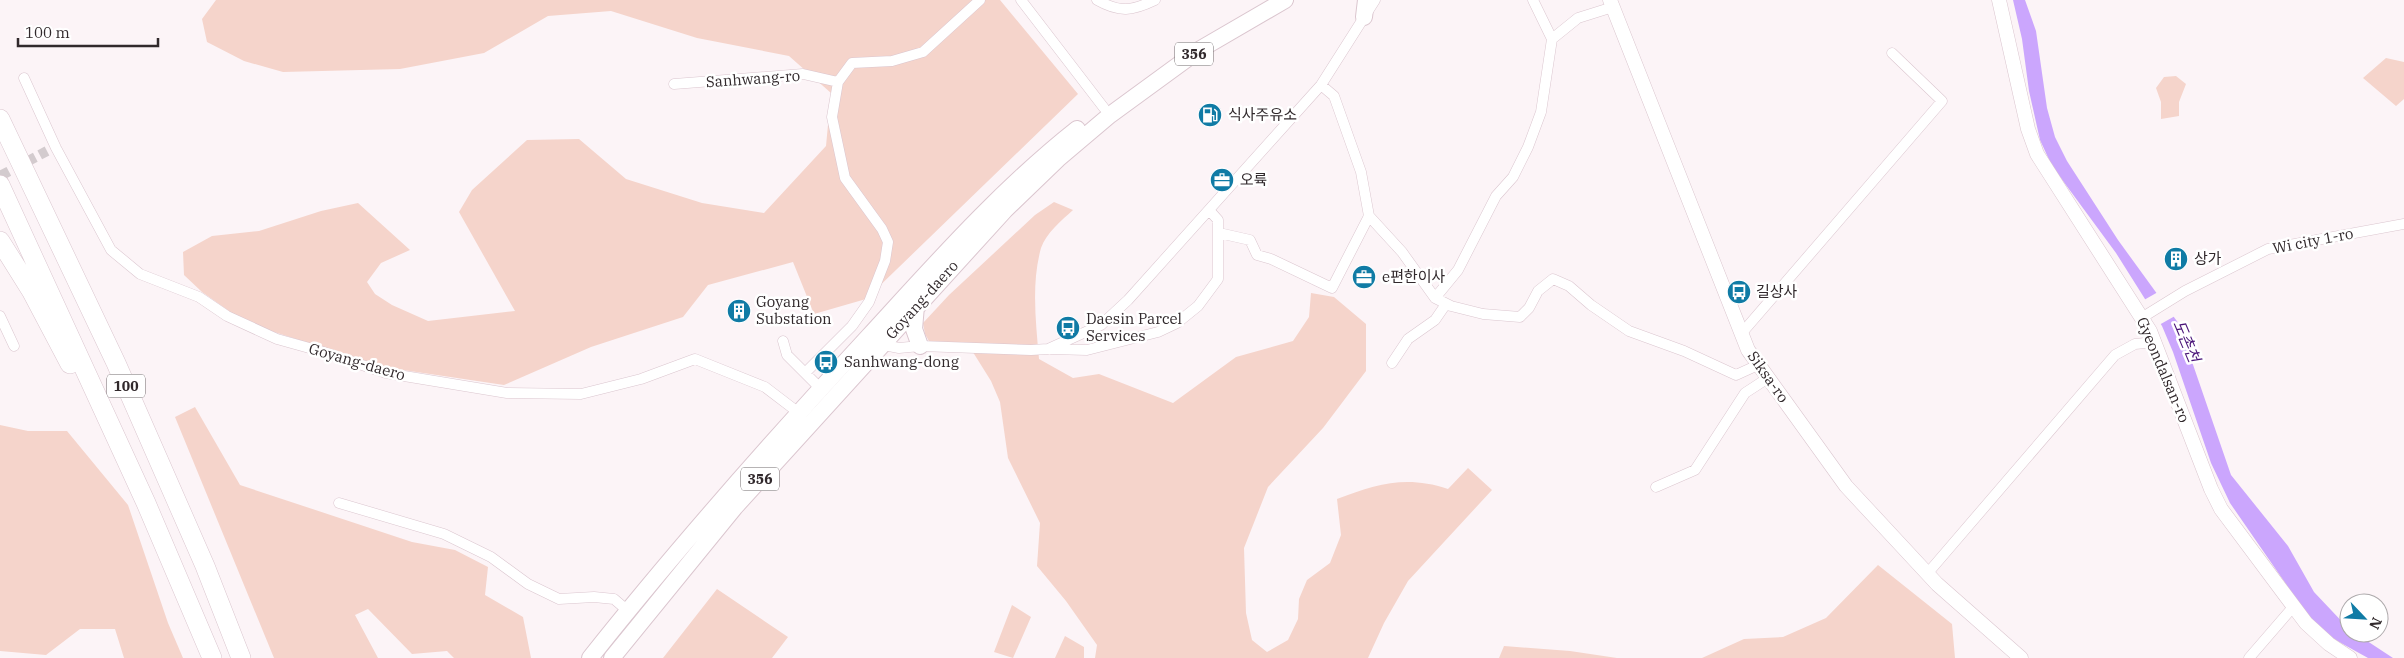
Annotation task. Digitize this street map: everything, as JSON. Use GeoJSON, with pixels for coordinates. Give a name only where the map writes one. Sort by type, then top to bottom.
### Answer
{"type":"FeatureCollection","features":[{"type":"Feature","properties":{"kind":"highway","name":"100"},"geometry":{"type":"LineString","coordinates":[[0,119],[120,372],[201,557],[241,658]]}},
{"type":"Feature","properties":{"kind":"highway","name":"100"},"geometry":{"type":"LineString","coordinates":[[0,184],[146,503],[212,658]]}},
{"type":"Feature","properties":{"kind":"highway"},"geometry":{"type":"LineString","coordinates":[[0,241],[64,351],[103,434],[146,503]]}},
{"type":"Feature","properties":{"kind":"main road","name":"Goyang-daero"},"geometry":{"type":"LineString","coordinates":[[590,658],[628,611],[820,388],[1024,173],[1104,108],[1196,41],[1262,0]]}},
{"type":"Feature","properties":{"kind":"main road","name":"Goyang-daero"},"geometry":{"type":"LineString","coordinates":[[612,658],[735,507],[1005,210],[1058,159],[1110,116],[1199,50],[1285,0]]}},
{"type":"Feature","properties":{"kind":"main road"},"geometry":{"type":"LineString","coordinates":[[1364,17],[1366,0]]}},
{"type":"Feature","properties":{"kind":"main road"},"geometry":{"type":"LineString","coordinates":[[916,306],[914,329],[920,346]]}},
{"type":"Feature","properties":{"kind":"street"},"geometry":{"type":"LineString","coordinates":[[805,374],[852,326],[869,302],[885,261],[888,242],[882,229],[845,178],[832,117],[838,82],[852,63],[892,61],[923,52],[980,0]]}},
{"type":"Feature","properties":{"kind":"street"},"geometry":{"type":"LineString","coordinates":[[1021,0],[1104,108]]}},
{"type":"Feature","properties":{"kind":"street"},"geometry":{"type":"LineString","coordinates":[[1097,0],[1114,9],[1137,9],[1155,0]]}},
{"type":"Feature","properties":{"kind":"street"},"geometry":{"type":"LineString","coordinates":[[1048,349],[1101,326],[1128,300],[1321,85],[1375,0]]}},
{"type":"Feature","properties":{"kind":"street"},"geometry":{"type":"LineString","coordinates":[[1435,298],[1458,270],[1496,196],[1514,177],[1541,112],[1552,40],[1533,0]]}},
{"type":"Feature","properties":{"kind":"street","name":"Gyeondalsan-ro"},"geometry":{"type":"LineString","coordinates":[[1999,0],[2028,129],[2037,154],[2146,315],[2211,489],[2221,509],[2306,624],[2329,644],[2350,658]]}},
{"type":"Feature","properties":{"kind":"street"},"geometry":{"type":"LineString","coordinates":[[1552,40],[1578,18],[1612,3]]}},
{"type":"Feature","properties":{"kind":"street","name":"Siksa-ro"},"geometry":{"type":"LineString","coordinates":[[1612,3],[1748,350],[1846,486],[1927,574],[2020,658]]}},
{"type":"Feature","properties":{"kind":"street"},"geometry":{"type":"LineString","coordinates":[[1742,334],[1942,101],[1892,52]]}},
{"type":"Feature","properties":{"kind":"street","name":"Sanhwang-ro"},"geometry":{"type":"LineString","coordinates":[[674,84],[803,74],[838,82]]}},
{"type":"Feature","properties":{"kind":"street","name":"Goyang-daero"},"geometry":{"type":"LineString","coordinates":[[24,78],[51,149],[111,250],[140,274],[199,297],[227,316],[277,339],[320,350],[386,373],[507,393],[581,394],[641,379],[695,359],[764,387],[798,413]]}},
{"type":"Feature","properties":{"kind":"street"},"geometry":{"type":"LineString","coordinates":[[1321,85],[1334,96],[1362,172],[1369,216],[1402,252],[1435,298],[1446,304],[1483,314],[1520,317],[1529,308],[1538,291],[1553,279],[1569,286],[1629,331],[1684,351],[1736,375],[1758,365]]}},
{"type":"Feature","properties":{"kind":"street"},"geometry":{"type":"LineString","coordinates":[[866,339],[899,348],[920,346],[1087,350],[1158,332],[1177,323],[1198,306],[1218,280],[1218,220],[1209,210]]}},
{"type":"Feature","properties":{"kind":"street"},"geometry":{"type":"LineString","coordinates":[[1219,233],[1250,240],[1257,256],[1271,259],[1332,288],[1369,216]]}},
{"type":"Feature","properties":{"kind":"street","name":"Wi city 1-ro"},"geometry":{"type":"LineString","coordinates":[[2146,315],[2173,298],[2268,249],[2404,224]]}},
{"type":"Feature","properties":{"kind":"street"},"geometry":{"type":"LineString","coordinates":[[1392,363],[1408,339],[1435,320],[1446,304]]}},
{"type":"Feature","properties":{"kind":"street"},"geometry":{"type":"LineString","coordinates":[[0,316],[14,346]]}},
{"type":"Feature","properties":{"kind":"street"},"geometry":{"type":"LineString","coordinates":[[783,341],[787,355],[820,388]]}},
{"type":"Feature","properties":{"kind":"street"},"geometry":{"type":"LineString","coordinates":[[1927,574],[2115,355],[2135,344],[2156,342]]}},
{"type":"Feature","properties":{"kind":"street"},"geometry":{"type":"LineString","coordinates":[[1656,487],[1695,470],[1745,393],[1768,378]]}},
{"type":"Feature","properties":{"kind":"street"},"geometry":{"type":"LineString","coordinates":[[339,503],[444,534],[491,557],[528,584],[558,599],[594,597],[614,599],[628,611]]}},
{"type":"Feature","properties":{"kind":"street"},"geometry":{"type":"LineString","coordinates":[[2248,658],[2293,607]]}},
{"type":"Feature","properties":{"kind":"shaded area"},"geometry":{"type":"Polygon","coordinates":[[[216,0],[1000,0],[1078,94],[866,299],[814,314],[793,262],[708,285],[683,317],[591,347],[504,385],[383,367],[246,323],[202,292],[184,275],[183,252],[212,236],[259,231],[321,211],[358,203],[410,250],[381,263],[367,282],[375,294],[392,305],[428,321],[515,311],[459,212],[472,190],[527,140],[579,139],[626,179],[702,203],[764,213],[826,146],[831,93],[789,56],[697,38],[611,11],[548,16],[484,53],[400,69],[283,72],[244,61],[207,42],[202,19],[216,0]]]}},
{"type":"Feature","properties":{"kind":"shaded area"},"geometry":{"type":"Polygon","coordinates":[[[2013,0],[2025,0],[2036,31],[2047,108],[2055,137],[2067,161],[2118,240],[2179,324],[2231,475],[2288,546],[2314,592],[2339,618],[2339,642],[2310,619],[2230,503],[2211,463],[2173,352],[2162,326],[2116,253],[2052,166],[2040,140],[2029,91],[2022,39],[2013,0]]]}},
{"type":"Feature","properties":{"kind":"shaded area"},"geometry":{"type":"Polygon","coordinates":[[[2386,58],[2404,62],[2404,99],[2396,106],[2363,78],[2386,58]]]}},
{"type":"Feature","properties":{"kind":"shaded area"},"geometry":{"type":"Polygon","coordinates":[[[2176,76],[2186,84],[2179,102],[2179,116],[2161,119],[2161,102],[2156,88],[2164,77],[2176,76]]]}},
{"type":"Feature","properties":{"kind":"shaded area"},"geometry":{"type":"Polygon","coordinates":[[[1054,202],[1073,210],[1050,232],[1041,248],[1035,289],[1039,359],[1073,378],[1099,374],[1173,403],[1236,357],[1293,341],[1309,317],[1311,293],[1334,297],[1366,324],[1366,371],[1323,428],[1268,487],[1244,548],[1246,613],[1252,640],[1267,652],[1288,640],[1298,619],[1299,599],[1307,580],[1330,563],[1341,535],[1337,499],[1365,489],[1392,483],[1419,483],[1448,489],[1468,468],[1492,490],[1408,581],[1384,623],[1368,658],[1095,658],[1097,645],[1066,601],[1037,566],[1040,523],[1008,458],[1000,402],[991,381],[971,349],[930,343],[925,334],[923,323],[949,295],[1035,215],[1054,202]]]}},
{"type":"Feature","properties":{"kind":"shaded area"},"geometry":{"type":"Polygon","coordinates":[[[195,407],[240,485],[412,542],[455,550],[488,567],[485,595],[523,617],[531,658],[454,658],[447,651],[412,654],[368,609],[355,615],[378,658],[274,658],[175,417],[195,407]]]}},
{"type":"Feature","properties":{"kind":"shaded area"},"geometry":{"type":"Polygon","coordinates":[[[0,425],[28,431],[67,431],[128,505],[168,623],[183,658],[124,658],[115,629],[80,629],[46,655],[0,651],[0,425]]]}},
{"type":"Feature","properties":{"kind":"shaded area"},"geometry":{"type":"Polygon","coordinates":[[[1878,565],[1952,624],[1955,658],[1702,658],[1744,639],[1783,637],[1826,618],[1878,565]]]}},
{"type":"Feature","properties":{"kind":"shaded area"},"geometry":{"type":"Polygon","coordinates":[[[717,589],[788,637],[772,658],[663,658],[717,589]]]}},
{"type":"Feature","properties":{"kind":"shaded area"},"geometry":{"type":"Polygon","coordinates":[[[1012,605],[1031,617],[1013,658],[994,652],[1012,605]]]}},
{"type":"Feature","properties":{"kind":"shaded area"},"geometry":{"type":"Polygon","coordinates":[[[1065,636],[1084,647],[1084,658],[1055,658],[1065,636]]]}},
{"type":"Feature","properties":{"kind":"shaded area"},"geometry":{"type":"Polygon","coordinates":[[[2341,643],[2370,643],[2393,658],[2368,658],[2341,643]]]}},
{"type":"Feature","properties":{"kind":"shaded area"},"geometry":{"type":"Polygon","coordinates":[[[1504,646],[1570,651],[1617,658],[1499,658],[1504,646]]]}},
{"type":"Feature","properties":{"kind":"pier"},"geometry":{"type":"Polygon","coordinates":[[[2158,292],[2175,316],[2159,325],[2144,300],[2158,292]]]}},
{"type":"Feature","properties":{"kind":"tunnel"},"geometry":{"type":"LineString","coordinates":[[0,176],[47,151]]}},
{"type":"Feature","properties":{"kind":"place","name":"식사주유소"},"geometry":{"type":"Point","coordinates":[1210,115]}},
{"type":"Feature","properties":{"kind":"place","name":"오륙"},"geometry":{"type":"Point","coordinates":[1222,180]}},
{"type":"Feature","properties":{"kind":"place","name":"상가"},"geometry":{"type":"Point","coordinates":[2176,259]}},
{"type":"Feature","properties":{"kind":"place","name":"e편한이사"},"geometry":{"type":"Point","coordinates":[1364,277]}},
{"type":"Feature","properties":{"kind":"place","name":"길상사"},"geometry":{"type":"Point","coordinates":[1739,292]}},
{"type":"Feature","properties":{"kind":"place","name":"Goyang Substation"},"geometry":{"type":"Point","coordinates":[739,311]}},
{"type":"Feature","properties":{"kind":"place","name":"Daesin Parcel Services"},"geometry":{"type":"Point","coordinates":[1068,328]}},
{"type":"Feature","properties":{"kind":"place","name":"Sanhwang-dong"},"geometry":{"type":"Point","coordinates":[826,362]}},
{"type":"Feature","properties":{"kind":"water label","name":"도촌천"},"geometry":{"type":"Point","coordinates":[2187,341]}}]}
